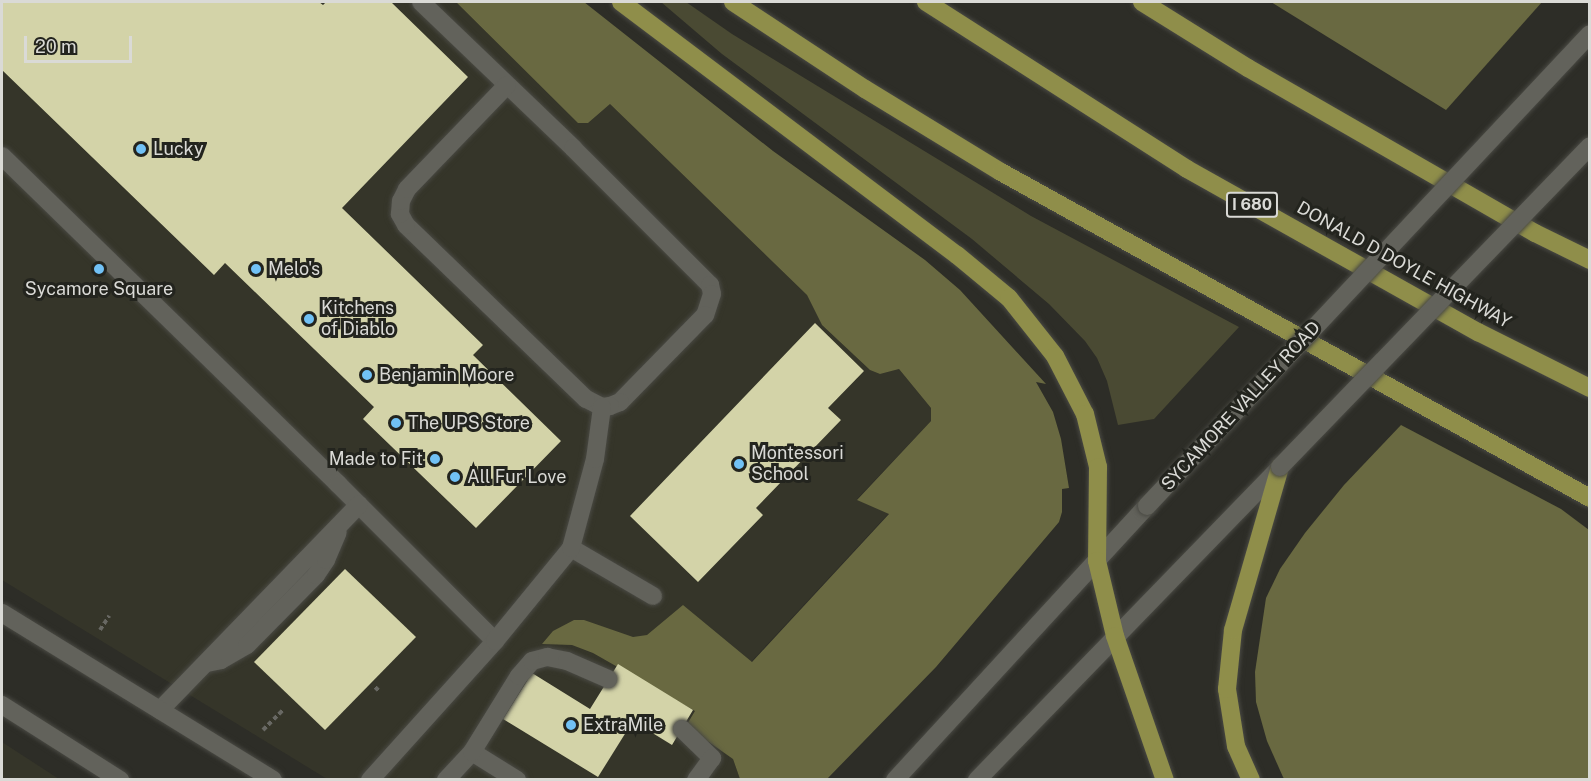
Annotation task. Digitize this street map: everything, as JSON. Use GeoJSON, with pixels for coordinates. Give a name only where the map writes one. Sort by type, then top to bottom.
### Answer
{"type":"FeatureCollection","features":[{"type":"Feature","properties":{"kind":"highway"},"geometry":{"type":"LineString","coordinates":[[621,2],[889,203],[1009,298],[1055,356],[1085,414],[1098,467],[1097,561],[1115,636],[1165,780]]}},
{"type":"Feature","properties":{"kind":"highway"},"geometry":{"type":"LineString","coordinates":[[733,2],[865,89],[1001,172],[1590,498]]}},
{"type":"Feature","properties":{"kind":"highway","name":"DONALD D DOYLE HIGHWAY"},"geometry":{"type":"LineString","coordinates":[[926,2],[1186,169],[1478,332],[1590,388]]}},
{"type":"Feature","properties":{"kind":"highway"},"geometry":{"type":"LineString","coordinates":[[1143,2],[1259,74],[1535,233],[1590,260]]}},
{"type":"Feature","properties":{"kind":"highway"},"geometry":{"type":"LineString","coordinates":[[1251,780],[1236,746],[1227,689],[1233,630],[1280,467]]}},
{"type":"Feature","properties":{"kind":"main road"},"geometry":{"type":"LineString","coordinates":[[422,2],[507,85],[710,285],[712,294],[705,315],[620,402],[602,407],[586,399],[406,225],[400,214],[401,201],[406,189],[507,85]]}},
{"type":"Feature","properties":{"kind":"main road","name":"SYCAMORE VALLEY ROAD"},"geometry":{"type":"LineString","coordinates":[[895,780],[1147,506],[1590,34]]}},
{"type":"Feature","properties":{"kind":"main road"},"geometry":{"type":"LineString","coordinates":[[977,780],[1590,146]]}},
{"type":"Feature","properties":{"kind":"main road"},"geometry":{"type":"LineString","coordinates":[[2,156],[495,641]]}},
{"type":"Feature","properties":{"kind":"main road"},"geometry":{"type":"LineString","coordinates":[[370,780],[495,641],[572,548],[595,459],[602,407]]}},
{"type":"Feature","properties":{"kind":"main road"},"geometry":{"type":"LineString","coordinates":[[160,710],[359,505]]}},
{"type":"Feature","properties":{"kind":"main road"},"geometry":{"type":"LineString","coordinates":[[572,548],[653,596]]}},
{"type":"Feature","properties":{"kind":"main road"},"geometry":{"type":"LineString","coordinates":[[2,613],[273,780]]}},
{"type":"Feature","properties":{"kind":"main road"},"geometry":{"type":"LineString","coordinates":[[446,780],[472,752],[519,676],[532,661],[547,657],[567,662],[608,679]]}},
{"type":"Feature","properties":{"kind":"main road"},"geometry":{"type":"LineString","coordinates":[[2,705],[120,780]]}},
{"type":"Feature","properties":{"kind":"main road"},"geometry":{"type":"LineString","coordinates":[[682,729],[712,758],[696,780]]}},
{"type":"Feature","properties":{"kind":"main road"},"geometry":{"type":"LineString","coordinates":[[472,752],[518,780]]}},
{"type":"Feature","properties":{"kind":"path"},"geometry":{"type":"LineString","coordinates":[[100,630],[109,616]]}},
{"type":"Feature","properties":{"kind":"path"},"geometry":{"type":"LineString","coordinates":[[375,687],[380,692]]}},
{"type":"Feature","properties":{"kind":"path"},"geometry":{"type":"LineString","coordinates":[[263,730],[283,710]]}},
{"type":"Feature","properties":{"kind":"shaded area","name":"Sycamore Square"},"geometry":{"type":"Polygon","coordinates":[[[2,2],[456,2],[536,81],[588,123],[610,104],[807,295],[822,325],[870,370],[880,374],[899,369],[931,408],[931,421],[857,499],[889,513],[751,662],[733,759],[740,779],[327,779],[2,580],[2,2]]]}},
{"type":"Feature","properties":{"kind":"shaded area"},"geometry":{"type":"Polygon","coordinates":[[[456,2],[584,2],[773,151],[925,260],[960,290],[1046,384],[1036,382],[1053,412],[1061,439],[1069,488],[1062,489],[1062,512],[1059,522],[936,667],[827,779],[740,779],[733,759],[686,726],[695,711],[593,653],[572,645],[542,644],[553,631],[574,620],[584,620],[633,637],[647,635],[683,605],[752,662],[889,514],[857,500],[931,421],[931,408],[899,369],[880,374],[870,370],[822,325],[807,295],[610,104],[588,123],[578,123],[456,2]]]}},
{"type":"Feature","properties":{"kind":"shaded area"},"geometry":{"type":"Polygon","coordinates":[[[1271,2],[1542,2],[1446,110],[1271,2]]]}},
{"type":"Feature","properties":{"kind":"shaded area"},"geometry":{"type":"Polygon","coordinates":[[[1401,425],[1561,509],[1589,530],[1589,779],[1285,780],[1283,777],[1267,741],[1256,702],[1255,672],[1266,598],[1280,569],[1305,533],[1344,485],[1401,425]]]}},
{"type":"Feature","properties":{"kind":"shaded area"},"geometry":{"type":"Polygon","coordinates":[[[2,742],[59,779],[2,779],[2,742]]]}},
{"type":"Feature","properties":{"kind":"green space"},"geometry":{"type":"Polygon","coordinates":[[[661,2],[686,2],[732,34],[1031,216],[1239,327],[1154,419],[1118,425],[1107,381],[1097,358],[1085,341],[1049,304],[972,239],[722,54],[661,2]]]}},
{"type":"Feature","properties":{"kind":"building"},"geometry":{"type":"Polygon","coordinates":[[[2,2],[319,2],[323,5],[326,2],[391,2],[468,77],[342,208],[483,345],[473,355],[561,441],[476,528],[363,419],[374,407],[225,263],[214,275],[2,70],[2,2]]]}},
{"type":"Feature","properties":{"kind":"building","name":"Montessori School"},"geometry":{"type":"Polygon","coordinates":[[[815,323],[864,371],[828,408],[841,420],[756,508],[763,515],[698,582],[630,516],[815,323]]]}},
{"type":"Feature","properties":{"kind":"building"},"geometry":{"type":"Polygon","coordinates":[[[345,569],[416,637],[325,730],[254,662],[345,569]]]}},
{"type":"Feature","properties":{"kind":"building","name":"ExtraMile"},"geometry":{"type":"Polygon","coordinates":[[[618,664],[693,710],[672,745],[633,721],[598,777],[503,719],[532,673],[590,709],[618,664]]]}},
{"type":"Feature","properties":{"kind":"place","name":"Lucky"},"geometry":{"type":"Point","coordinates":[141,149]}},
{"type":"Feature","properties":{"kind":"place","name":"Sycamore Square"},"geometry":{"type":"Point","coordinates":[99,269]}},
{"type":"Feature","properties":{"kind":"place","name":"Melo's"},"geometry":{"type":"Point","coordinates":[256,269]}},
{"type":"Feature","properties":{"kind":"place","name":"Kitchens of Diablo"},"geometry":{"type":"Point","coordinates":[309,319]}},
{"type":"Feature","properties":{"kind":"place","name":"Benjamin Moore"},"geometry":{"type":"Point","coordinates":[367,375]}},
{"type":"Feature","properties":{"kind":"place","name":"The UPS Store"},"geometry":{"type":"Point","coordinates":[396,423]}},
{"type":"Feature","properties":{"kind":"place","name":"Made to Fit"},"geometry":{"type":"Point","coordinates":[435,459]}},
{"type":"Feature","properties":{"kind":"place","name":"Montessori School"},"geometry":{"type":"Point","coordinates":[739,464]}},
{"type":"Feature","properties":{"kind":"place","name":"All Fur Love"},"geometry":{"type":"Point","coordinates":[455,477]}},
{"type":"Feature","properties":{"kind":"place","name":"ExtraMile"},"geometry":{"type":"Point","coordinates":[571,725]}}]}
